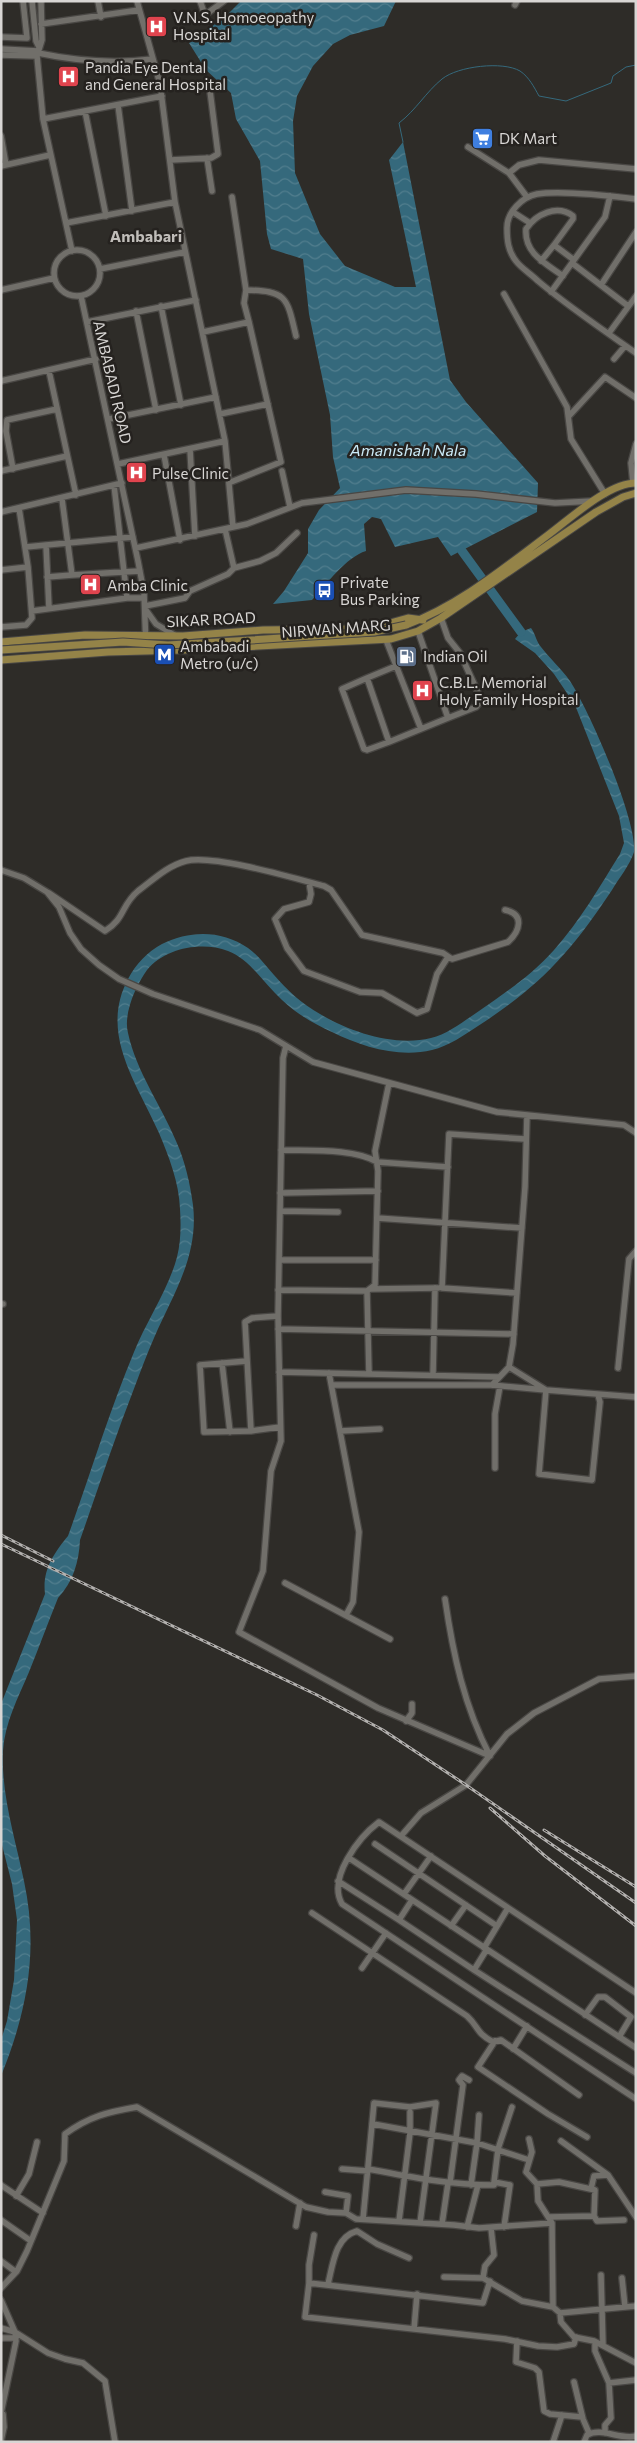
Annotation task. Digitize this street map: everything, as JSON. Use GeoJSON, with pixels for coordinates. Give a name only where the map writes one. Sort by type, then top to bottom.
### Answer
{"type":"FeatureCollection","features":[{"type":"Feature","properties":{"kind":"main road"},"geometry":{"type":"LineString","coordinates":[[1,650],[123,642],[168,645],[226,642],[374,632],[406,625],[423,620],[476,591],[498,571],[594,501],[624,485],[635,483]]}},
{"type":"Feature","properties":{"kind":"main road","name":"NIRWAN MARG"},"geometry":{"type":"LineString","coordinates":[[1,660],[386,640],[418,631],[441,618],[476,591],[506,575],[596,512],[623,497],[636,493]]}},
{"type":"Feature","properties":{"kind":"main road","name":"SIKAR ROAD"},"geometry":{"type":"LineString","coordinates":[[1,642],[85,636],[180,636],[263,630],[345,629],[383,624],[408,618],[423,620]]}},
{"type":"Feature","properties":{"kind":"main road"},"geometry":{"type":"LineString","coordinates":[[180,636],[183,650]]}},
{"type":"Feature","properties":{"kind":"street"},"geometry":{"type":"LineString","coordinates":[[1,37],[27,38],[23,1]]}},
{"type":"Feature","properties":{"kind":"street"},"geometry":{"type":"LineString","coordinates":[[32,1],[38,52],[42,119],[72,251]]}},
{"type":"Feature","properties":{"kind":"street"},"geometry":{"type":"LineString","coordinates":[[38,52],[42,40],[41,1]]}},
{"type":"Feature","properties":{"kind":"street"},"geometry":{"type":"LineString","coordinates":[[98,1],[101,16]]}},
{"type":"Feature","properties":{"kind":"street"},"geometry":{"type":"LineString","coordinates":[[137,1],[162,96],[175,202],[225,441],[233,527]]}},
{"type":"Feature","properties":{"kind":"street"},"geometry":{"type":"LineString","coordinates":[[200,1],[205,15],[222,2]]}},
{"type":"Feature","properties":{"kind":"street"},"geometry":{"type":"LineString","coordinates":[[41,24],[139,10]]}},
{"type":"Feature","properties":{"kind":"street"},"geometry":{"type":"LineString","coordinates":[[1,49],[38,52],[60,58],[112,62],[153,58]]}},
{"type":"Feature","properties":{"kind":"street"},"geometry":{"type":"LineString","coordinates":[[1,55],[38,52]]}},
{"type":"Feature","properties":{"kind":"street"},"geometry":{"type":"LineString","coordinates":[[170,160],[208,158],[218,154],[209,84]]}},
{"type":"Feature","properties":{"kind":"street"},"geometry":{"type":"LineString","coordinates":[[42,119],[162,96]]}},
{"type":"Feature","properties":{"kind":"street"},"geometry":{"type":"LineString","coordinates":[[118,104],[132,211]]}},
{"type":"Feature","properties":{"kind":"street"},"geometry":{"type":"LineString","coordinates":[[85,111],[106,216]]}},
{"type":"Feature","properties":{"kind":"street"},"geometry":{"type":"LineString","coordinates":[[1,136],[4,165],[50,155]]}},
{"type":"Feature","properties":{"kind":"street"},"geometry":{"type":"LineString","coordinates":[[468,147],[509,173],[527,197]]}},
{"type":"Feature","properties":{"kind":"street"},"geometry":{"type":"LineString","coordinates":[[208,158],[212,191]]}},
{"type":"Feature","properties":{"kind":"street"},"geometry":{"type":"LineString","coordinates":[[509,173],[519,164],[539,160],[636,169]]}},
{"type":"Feature","properties":{"kind":"street"},"geometry":{"type":"LineString","coordinates":[[636,199],[547,193],[527,197],[518,204],[507,223],[507,238],[510,251],[516,261],[551,292],[636,353]]}},
{"type":"Feature","properties":{"kind":"street"},"geometry":{"type":"LineString","coordinates":[[551,292],[605,217],[610,196]]}},
{"type":"Feature","properties":{"kind":"street"},"geometry":{"type":"LineString","coordinates":[[230,482],[281,462],[244,303],[246,290],[232,197]]}},
{"type":"Feature","properties":{"kind":"street"},"geometry":{"type":"LineString","coordinates":[[66,223],[175,202]]}},
{"type":"Feature","properties":{"kind":"street"},"geometry":{"type":"LineString","coordinates":[[541,261],[573,219],[573,216],[557,211],[549,212],[537,216],[526,229],[528,245],[541,261],[563,276]]}},
{"type":"Feature","properties":{"kind":"street"},"geometry":{"type":"LineString","coordinates":[[513,212],[530,223]]}},
{"type":"Feature","properties":{"kind":"street"},"geometry":{"type":"LineString","coordinates":[[601,285],[636,232]]}},
{"type":"Feature","properties":{"kind":"street"},"geometry":{"type":"LineString","coordinates":[[554,245],[628,306]]}},
{"type":"Feature","properties":{"kind":"street"},"geometry":{"type":"LineString","coordinates":[[72,251],[88,252],[100,269],[98,283],[94,289],[82,296],[69,295],[62,291],[54,278],[56,263],[60,257],[72,251]]}},
{"type":"Feature","properties":{"kind":"street"},"geometry":{"type":"LineString","coordinates":[[100,269],[185,252]]}},
{"type":"Feature","properties":{"kind":"street"},"geometry":{"type":"LineString","coordinates":[[1,290],[54,278]]}},
{"type":"Feature","properties":{"kind":"street"},"geometry":{"type":"LineString","coordinates":[[246,290],[277,293],[284,298],[296,336]]}},
{"type":"Feature","properties":{"kind":"street"},"geometry":{"type":"LineString","coordinates":[[504,294],[567,407],[571,439],[605,494]]}},
{"type":"Feature","properties":{"kind":"street","name":"AMBABADI ROAD"},"geometry":{"type":"LineString","coordinates":[[82,296],[86,322],[96,359],[136,548],[145,607],[146,651]]}},
{"type":"Feature","properties":{"kind":"street"},"geometry":{"type":"LineString","coordinates":[[608,333],[636,296]]}},
{"type":"Feature","properties":{"kind":"street"},"geometry":{"type":"LineString","coordinates":[[86,322],[196,300]]}},
{"type":"Feature","properties":{"kind":"street"},"geometry":{"type":"LineString","coordinates":[[161,306],[181,405]]}},
{"type":"Feature","properties":{"kind":"street"},"geometry":{"type":"LineString","coordinates":[[136,312],[156,410]]}},
{"type":"Feature","properties":{"kind":"street"},"geometry":{"type":"LineString","coordinates":[[203,332],[249,322]]}},
{"type":"Feature","properties":{"kind":"street"},"geometry":{"type":"LineString","coordinates":[[614,359],[625,346]]}},
{"type":"Feature","properties":{"kind":"street"},"geometry":{"type":"LineString","coordinates":[[1,381],[96,359]]}},
{"type":"Feature","properties":{"kind":"street"},"geometry":{"type":"LineString","coordinates":[[49,371],[76,495]]}},
{"type":"Feature","properties":{"kind":"street"},"geometry":{"type":"LineString","coordinates":[[569,416],[605,377],[636,398]]}},
{"type":"Feature","properties":{"kind":"street"},"geometry":{"type":"LineString","coordinates":[[109,419],[216,397]]}},
{"type":"Feature","properties":{"kind":"street"},"geometry":{"type":"LineString","coordinates":[[220,414],[268,404]]}},
{"type":"Feature","properties":{"kind":"street"},"geometry":{"type":"LineString","coordinates":[[13,469],[6,431],[7,420],[57,409]]}},
{"type":"Feature","properties":{"kind":"street"},"geometry":{"type":"LineString","coordinates":[[118,464],[225,441]]}},
{"type":"Feature","properties":{"kind":"street"},"geometry":{"type":"LineString","coordinates":[[635,483],[630,463],[636,444]]}},
{"type":"Feature","properties":{"kind":"street"},"geometry":{"type":"LineString","coordinates":[[190,449],[195,536]]}},
{"type":"Feature","properties":{"kind":"street"},"geometry":{"type":"LineString","coordinates":[[164,455],[180,540]]}},
{"type":"Feature","properties":{"kind":"street"},"geometry":{"type":"LineString","coordinates":[[1,471],[67,456]]}},
{"type":"Feature","properties":{"kind":"street"},"geometry":{"type":"LineString","coordinates":[[282,471],[290,507]]}},
{"type":"Feature","properties":{"kind":"street"},"geometry":{"type":"LineString","coordinates":[[1,512],[62,499],[122,483]]}},
{"type":"Feature","properties":{"kind":"street"},"geometry":{"type":"LineString","coordinates":[[114,485],[126,598]]}},
{"type":"Feature","properties":{"kind":"street"},"geometry":{"type":"LineString","coordinates":[[136,548],[233,527],[290,507],[314,501],[406,490],[476,494],[555,503],[594,501]]}},
{"type":"Feature","properties":{"kind":"street"},"geometry":{"type":"LineString","coordinates":[[62,499],[72,575]]}},
{"type":"Feature","properties":{"kind":"street"},"geometry":{"type":"LineString","coordinates":[[1,628],[30,623],[32,611],[26,548],[19,508]]}},
{"type":"Feature","properties":{"kind":"street"},"geometry":{"type":"LineString","coordinates":[[225,529],[234,568]]}},
{"type":"Feature","properties":{"kind":"street"},"geometry":{"type":"LineString","coordinates":[[180,636],[156,624],[145,607],[185,598],[190,591],[228,574],[234,568],[268,558],[297,533]]}},
{"type":"Feature","properties":{"kind":"street"},"geometry":{"type":"LineString","coordinates":[[26,548],[67,542],[133,537]]}},
{"type":"Feature","properties":{"kind":"street"},"geometry":{"type":"LineString","coordinates":[[46,545],[49,608]]}},
{"type":"Feature","properties":{"kind":"street"},"geometry":{"type":"LineString","coordinates":[[1,570],[28,567]]}},
{"type":"Feature","properties":{"kind":"street"},"geometry":{"type":"LineString","coordinates":[[47,577],[140,571]]}},
{"type":"Feature","properties":{"kind":"street"},"geometry":{"type":"LineString","coordinates":[[32,611],[126,598],[144,598]]}},
{"type":"Feature","properties":{"kind":"street"},"geometry":{"type":"LineString","coordinates":[[396,666],[344,687],[342,692],[364,749],[367,750],[389,742],[476,707],[479,704],[480,697],[460,653],[448,638],[441,618]]}},
{"type":"Feature","properties":{"kind":"street"},"geometry":{"type":"LineString","coordinates":[[418,631],[448,718]]}},
{"type":"Feature","properties":{"kind":"street"},"geometry":{"type":"LineString","coordinates":[[386,640],[421,728]]}},
{"type":"Feature","properties":{"kind":"street"},"geometry":{"type":"LineString","coordinates":[[367,678],[389,742]]}},
{"type":"Feature","properties":{"kind":"street"},"geometry":{"type":"LineString","coordinates":[[1,870],[24,878],[60,899],[105,931],[117,924],[127,902],[134,894],[168,869],[187,861],[203,858],[310,882],[332,890],[362,935],[442,953],[448,957],[463,957],[508,942],[519,926],[518,917],[513,911],[505,910]]}},
{"type":"Feature","properties":{"kind":"street"},"geometry":{"type":"LineString","coordinates":[[310,882],[309,902],[284,909],[275,919],[287,948],[304,971],[360,992],[382,993],[418,1013],[427,1009],[437,974],[448,957]]}},
{"type":"Feature","properties":{"kind":"street"},"geometry":{"type":"LineString","coordinates":[[311,890],[316,884]]}},
{"type":"Feature","properties":{"kind":"street"},"geometry":{"type":"LineString","coordinates":[[47,892],[59,907],[70,933],[81,949],[99,965],[128,982],[183,1005],[232,1019],[260,1030],[313,1062],[497,1112],[624,1125],[635,1131]]}},
{"type":"Feature","properties":{"kind":"street"},"geometry":{"type":"LineString","coordinates":[[286,1046],[283,1058],[278,1290],[281,1441],[271,1471],[263,1570],[239,1632],[378,1708],[490,1756]]}},
{"type":"Feature","properties":{"kind":"street"},"geometry":{"type":"LineString","coordinates":[[368,1290],[375,1285],[378,1191],[375,1151],[389,1084]]}},
{"type":"Feature","properties":{"kind":"street"},"geometry":{"type":"LineString","coordinates":[[492,1385],[509,1367],[514,1334],[522,1228],[527,1115]]}},
{"type":"Feature","properties":{"kind":"street"},"geometry":{"type":"LineString","coordinates":[[442,1288],[449,1134],[525,1139]]}},
{"type":"Feature","properties":{"kind":"street"},"geometry":{"type":"LineString","coordinates":[[281,1150],[336,1152],[368,1157],[377,1162],[448,1167]]}},
{"type":"Feature","properties":{"kind":"street"},"geometry":{"type":"LineString","coordinates":[[280,1192],[378,1191]]}},
{"type":"Feature","properties":{"kind":"street"},"geometry":{"type":"LineString","coordinates":[[280,1211],[338,1212]]}},
{"type":"Feature","properties":{"kind":"street"},"geometry":{"type":"LineString","coordinates":[[376,1218],[522,1228]]}},
{"type":"Feature","properties":{"kind":"street"},"geometry":{"type":"LineString","coordinates":[[618,1368],[630,1259],[636,1251]]}},
{"type":"Feature","properties":{"kind":"street"},"geometry":{"type":"LineString","coordinates":[[279,1260],[376,1260]]}},
{"type":"Feature","properties":{"kind":"street"},"geometry":{"type":"LineString","coordinates":[[433,1374],[435,1288]]}},
{"type":"Feature","properties":{"kind":"street"},"geometry":{"type":"LineString","coordinates":[[278,1290],[442,1288],[517,1293]]}},
{"type":"Feature","properties":{"kind":"street"},"geometry":{"type":"LineString","coordinates":[[368,1290],[369,1374]]}},
{"type":"Feature","properties":{"kind":"street"},"geometry":{"type":"LineString","coordinates":[[251,1431],[245,1322],[252,1318],[278,1316]]}},
{"type":"Feature","properties":{"kind":"street"},"geometry":{"type":"LineString","coordinates":[[278,1329],[514,1334]]}},
{"type":"Feature","properties":{"kind":"street"},"geometry":{"type":"LineString","coordinates":[[247,1361],[200,1365],[204,1432],[280,1428]]}},
{"type":"Feature","properties":{"kind":"street"},"geometry":{"type":"LineString","coordinates":[[222,1363],[230,1432]]}},
{"type":"Feature","properties":{"kind":"street"},"geometry":{"type":"LineString","coordinates":[[509,1367],[546,1390]]}},
{"type":"Feature","properties":{"kind":"street"},"geometry":{"type":"LineString","coordinates":[[279,1372],[433,1374],[499,1378]]}},
{"type":"Feature","properties":{"kind":"street"},"geometry":{"type":"LineString","coordinates":[[329,1373],[359,1532],[353,1602],[346,1615]]}},
{"type":"Feature","properties":{"kind":"street"},"geometry":{"type":"LineString","coordinates":[[518,1387],[529,1381]]}},
{"type":"Feature","properties":{"kind":"street"},"geometry":{"type":"LineString","coordinates":[[332,1385],[492,1385],[636,1397]]}},
{"type":"Feature","properties":{"kind":"street"},"geometry":{"type":"LineString","coordinates":[[495,1468],[495,1414],[500,1386]]}},
{"type":"Feature","properties":{"kind":"street"},"geometry":{"type":"LineString","coordinates":[[546,1390],[539,1474],[592,1480],[600,1402],[598,1395]]}},
{"type":"Feature","properties":{"kind":"street"},"geometry":{"type":"LineString","coordinates":[[340,1432],[380,1429]]}},
{"type":"Feature","properties":{"kind":"street"},"geometry":{"type":"LineString","coordinates":[[285,1583],[390,1639]]}},
{"type":"Feature","properties":{"kind":"street"},"geometry":{"type":"LineString","coordinates":[[446,1599],[453,1656],[475,1727],[490,1756]]}},
{"type":"Feature","properties":{"kind":"street"},"geometry":{"type":"LineString","coordinates":[[401,1836],[421,1813],[466,1785],[507,1734],[534,1713],[573,1690],[599,1678],[636,1676]]}},
{"type":"Feature","properties":{"kind":"street"},"geometry":{"type":"LineString","coordinates":[[406,1721],[412,1714],[412,1704]]}},
{"type":"Feature","properties":{"kind":"street"},"geometry":{"type":"LineString","coordinates":[[476,1750],[485,1747]]}},
{"type":"Feature","properties":{"kind":"street"},"geometry":{"type":"LineString","coordinates":[[636,1993],[379,1822],[360,1839],[338,1881],[337,1896],[342,1904],[636,2098]]}},
{"type":"Feature","properties":{"kind":"street"},"geometry":{"type":"LineString","coordinates":[[374,1844],[497,1926]]}},
{"type":"Feature","properties":{"kind":"street"},"geometry":{"type":"LineString","coordinates":[[404,1894],[431,1856]]}},
{"type":"Feature","properties":{"kind":"street"},"geometry":{"type":"LineString","coordinates":[[349,1858],[636,2048]]}},
{"type":"Feature","properties":{"kind":"street"},"geometry":{"type":"LineString","coordinates":[[338,1881],[636,2073]]}},
{"type":"Feature","properties":{"kind":"street"},"geometry":{"type":"LineString","coordinates":[[399,1920],[412,1900]]}},
{"type":"Feature","properties":{"kind":"street"},"geometry":{"type":"LineString","coordinates":[[451,1926],[466,1906]]}},
{"type":"Feature","properties":{"kind":"street"},"geometry":{"type":"LineString","coordinates":[[474,1970],[508,1908]]}},
{"type":"Feature","properties":{"kind":"street"},"geometry":{"type":"LineString","coordinates":[[312,1914],[467,2016],[477,2032],[493,2042],[501,2040],[579,2095]]}},
{"type":"Feature","properties":{"kind":"street"},"geometry":{"type":"LineString","coordinates":[[362,1968],[386,1933]]}},
{"type":"Feature","properties":{"kind":"street"},"geometry":{"type":"LineString","coordinates":[[586,2015],[595,2000],[601,1996],[634,2019],[619,2037]]}},
{"type":"Feature","properties":{"kind":"street"},"geometry":{"type":"LineString","coordinates":[[513,2049],[527,2026]]}},
{"type":"Feature","properties":{"kind":"street"},"geometry":{"type":"LineString","coordinates":[[495,2041],[478,2067],[586,2137]]}},
{"type":"Feature","properties":{"kind":"street"},"geometry":{"type":"LineString","coordinates":[[442,2224],[463,2085],[459,2080],[462,2076],[469,2080]]}},
{"type":"Feature","properties":{"kind":"street"},"geometry":{"type":"LineString","coordinates":[[357,2231],[368,2170],[374,2103],[410,2107],[436,2103],[420,2223]]}},
{"type":"Feature","properties":{"kind":"street"},"geometry":{"type":"LineString","coordinates":[[1,2288],[16,2272],[32,2241],[64,2161],[65,2134],[84,2120],[108,2112],[137,2106],[300,2203],[315,2210],[346,2213],[360,2219],[490,2228],[594,2216]]}},
{"type":"Feature","properties":{"kind":"street"},"geometry":{"type":"LineString","coordinates":[[342,2169],[368,2170],[449,2183],[494,2185],[498,2149],[512,2107]]}},
{"type":"Feature","properties":{"kind":"street"},"geometry":{"type":"LineString","coordinates":[[398,2222],[410,2133],[410,2112]]}},
{"type":"Feature","properties":{"kind":"street"},"geometry":{"type":"LineString","coordinates":[[471,2185],[477,2143],[478,2115]]}},
{"type":"Feature","properties":{"kind":"street"},"geometry":{"type":"LineString","coordinates":[[373,2124],[410,2133],[477,2143],[529,2160]]}},
{"type":"Feature","properties":{"kind":"street"},"geometry":{"type":"LineString","coordinates":[[528,2139],[532,2152],[526,2172],[537,2184],[538,2201],[550,2220],[553,2307]]}},
{"type":"Feature","properties":{"kind":"street"},"geometry":{"type":"LineString","coordinates":[[561,2141],[608,2175],[636,2217]]}},
{"type":"Feature","properties":{"kind":"street"},"geometry":{"type":"LineString","coordinates":[[16,2196],[29,2174],[37,2142]]}},
{"type":"Feature","properties":{"kind":"street"},"geometry":{"type":"LineString","coordinates":[[591,2189],[594,2176],[608,2175]]}},
{"type":"Feature","properties":{"kind":"street"},"geometry":{"type":"LineString","coordinates":[[494,2182],[510,2184],[504,2227]]}},
{"type":"Feature","properties":{"kind":"street"},"geometry":{"type":"LineString","coordinates":[[537,2184],[558,2182],[574,2187],[595,2190],[594,2216],[597,2222],[624,2220]]}},
{"type":"Feature","properties":{"kind":"street"},"geometry":{"type":"LineString","coordinates":[[1,2185],[43,2213]]}},
{"type":"Feature","properties":{"kind":"street"},"geometry":{"type":"LineString","coordinates":[[467,2227],[478,2185]]}},
{"type":"Feature","properties":{"kind":"street"},"geometry":{"type":"LineString","coordinates":[[325,2192],[348,2196],[346,2213]]}},
{"type":"Feature","properties":{"kind":"street"},"geometry":{"type":"LineString","coordinates":[[296,2226],[300,2203]]}},
{"type":"Feature","properties":{"kind":"street"},"geometry":{"type":"LineString","coordinates":[[1,2220],[32,2241]]}},
{"type":"Feature","properties":{"kind":"street"},"geometry":{"type":"LineString","coordinates":[[483,2278],[485,2266],[494,2255],[490,2228]]}},
{"type":"Feature","properties":{"kind":"street"},"geometry":{"type":"LineString","coordinates":[[357,2231],[377,2244],[409,2258]]}},
{"type":"Feature","properties":{"kind":"street"},"geometry":{"type":"LineString","coordinates":[[332,2285],[328,2284],[340,2242],[348,2234],[357,2231]]}},
{"type":"Feature","properties":{"kind":"street"},"geometry":{"type":"LineString","coordinates":[[314,2235],[308,2265],[309,2282],[305,2317],[556,2347],[574,2344],[576,2337]]}},
{"type":"Feature","properties":{"kind":"street"},"geometry":{"type":"LineString","coordinates":[[1,2261],[16,2272]]}},
{"type":"Feature","properties":{"kind":"street"},"geometry":{"type":"LineString","coordinates":[[601,2275],[603,2345]]}},
{"type":"Feature","properties":{"kind":"street"},"geometry":{"type":"LineString","coordinates":[[444,2277],[483,2278],[522,2301],[553,2307],[560,2313],[561,2322],[576,2337],[603,2345],[636,2363]]}},
{"type":"Feature","properties":{"kind":"street"},"geometry":{"type":"LineString","coordinates":[[622,2278],[624,2307]]}},
{"type":"Feature","properties":{"kind":"street"},"geometry":{"type":"LineString","coordinates":[[309,2282],[482,2303],[490,2281]]}},
{"type":"Feature","properties":{"kind":"street"},"geometry":{"type":"LineString","coordinates":[[414,2329],[417,2294]]}},
{"type":"Feature","properties":{"kind":"street"},"geometry":{"type":"LineString","coordinates":[[1,2300],[15,2335],[2,2413],[4,2427],[1,2440]]}},
{"type":"Feature","properties":{"kind":"street"},"geometry":{"type":"LineString","coordinates":[[560,2313],[636,2306]]}},
{"type":"Feature","properties":{"kind":"street"},"geometry":{"type":"LineString","coordinates":[[1,2328],[48,2353],[83,2363],[105,2380],[115,2442]]}},
{"type":"Feature","properties":{"kind":"street"},"geometry":{"type":"LineString","coordinates":[[1,2338],[15,2335]]}},
{"type":"Feature","properties":{"kind":"street"},"geometry":{"type":"LineString","coordinates":[[517,2341],[516,2362],[535,2368],[539,2372],[544,2411],[550,2414],[582,2417]]}},
{"type":"Feature","properties":{"kind":"street"},"geometry":{"type":"LineString","coordinates":[[595,2342],[595,2351],[610,2383],[611,2418],[606,2425],[605,2433]]}},
{"type":"Feature","properties":{"kind":"street"},"geometry":{"type":"LineString","coordinates":[[610,2383],[636,2380]]}},
{"type":"Feature","properties":{"kind":"street"},"geometry":{"type":"LineString","coordinates":[[574,2382],[582,2417],[589,2433]]}},
{"type":"Feature","properties":{"kind":"street"},"geometry":{"type":"LineString","coordinates":[[553,2442],[562,2415]]}},
{"type":"Feature","properties":{"kind":"street"},"geometry":{"type":"LineString","coordinates":[[584,2442],[589,2433],[598,2431],[626,2438],[636,2436]]}},
{"type":"Feature","properties":{"kind":"water","name":"Amanishah Nala"},"geometry":{"type":"Polygon","coordinates":[[[241,1],[396,1],[384,26],[350,35],[333,44],[313,66],[297,96],[293,121],[295,173],[320,234],[345,266],[395,287],[416,287],[389,160],[403,142],[450,380],[466,402],[538,483],[537,512],[451,556],[438,537],[395,547],[381,519],[372,517],[364,524],[366,551],[344,565],[312,600],[273,604],[284,591],[308,553],[308,529],[319,510],[340,488],[333,457],[330,415],[309,314],[303,259],[271,249],[267,234],[260,161],[236,119],[231,93],[206,70],[189,43],[225,17],[241,1]]]}},
{"type":"Feature","properties":{"kind":"water"},"geometry":{"type":"Polygon","coordinates":[[[531,628],[539,645],[570,681],[588,715],[620,791],[633,836],[634,852],[630,862],[597,912],[568,950],[537,982],[500,1011],[450,1043],[432,1050],[407,1053],[381,1050],[356,1042],[319,1026],[275,994],[244,960],[218,948],[184,948],[164,956],[147,970],[132,1000],[127,1017],[128,1033],[137,1061],[176,1141],[187,1172],[193,1205],[194,1224],[192,1241],[183,1274],[149,1350],[114,1444],[80,1540],[74,1571],[68,1585],[58,1598],[6,1730],[3,1751],[4,1784],[28,1907],[30,1956],[24,2004],[18,2028],[1,2076],[1,2040],[7,2021],[14,1980],[17,1920],[12,1884],[1,1841],[1,1704],[45,1594],[45,1577],[50,1562],[68,1536],[125,1375],[139,1341],[169,1281],[177,1257],[181,1227],[176,1179],[170,1160],[124,1058],[119,1039],[120,999],[128,979],[135,968],[142,959],[157,947],[184,936],[195,934],[217,935],[238,942],[248,948],[259,957],[279,981],[295,996],[307,1006],[332,1021],[373,1036],[403,1041],[417,1040],[444,1034],[456,1027],[509,990],[546,959],[581,915],[620,854],[624,843],[619,816],[575,705],[554,674],[535,653],[515,639],[521,632],[531,628]]]}},
{"type":"Feature","properties":{"kind":"waterway"},"geometry":{"type":"LineString","coordinates":[[403,142],[399,123],[442,79],[459,71],[481,66],[512,68],[526,76],[539,96],[566,101],[611,83],[613,76],[626,67],[636,65]]}},
{"type":"Feature","properties":{"kind":"waterway"},"geometry":{"type":"LineString","coordinates":[[462,551],[521,632]]}},
{"type":"Feature","properties":{"kind":"railway"},"geometry":{"type":"LineString","coordinates":[[1,1535],[53,1561]]}},
{"type":"Feature","properties":{"kind":"railway"},"geometry":{"type":"LineString","coordinates":[[1,1544],[317,1695],[383,1730],[636,1903]]}},
{"type":"Feature","properties":{"kind":"railway"},"geometry":{"type":"LineString","coordinates":[[490,1808],[545,1856],[636,1926]]}},
{"type":"Feature","properties":{"kind":"railway"},"geometry":{"type":"LineString","coordinates":[[544,1830],[636,1887]]}},
{"type":"Feature","properties":{"kind":"place","name":"V.N.S. Homoeopathy Hospital"},"geometry":{"type":"Point","coordinates":[157,26]}},
{"type":"Feature","properties":{"kind":"place","name":"Pandia Eye Dental and General Hospital"},"geometry":{"type":"Point","coordinates":[69,76]}},
{"type":"Feature","properties":{"kind":"place","name":"DK Mart"},"geometry":{"type":"Point","coordinates":[483,138]}},
{"type":"Feature","properties":{"kind":"place","name":"Pulse Clinic"},"geometry":{"type":"Point","coordinates":[136,473]}},
{"type":"Feature","properties":{"kind":"place","name":"Amba Clinic"},"geometry":{"type":"Point","coordinates":[91,585]}},
{"type":"Feature","properties":{"kind":"place","name":"Private Bus Parking"},"geometry":{"type":"Point","coordinates":[324,591]}},
{"type":"Feature","properties":{"kind":"place","name":"Ambabadi Metro (u/c)"},"geometry":{"type":"Point","coordinates":[164,655]}},
{"type":"Feature","properties":{"kind":"place","name":"Indian Oil"},"geometry":{"type":"Point","coordinates":[407,656]}},
{"type":"Feature","properties":{"kind":"place","name":"C.B.L. Memorial Holy Family Hospital"},"geometry":{"type":"Point","coordinates":[423,691]}},
{"type":"Feature","properties":{"kind":"district","name":"Ambabari"},"geometry":{"type":"Point","coordinates":[146,235]}}]}
